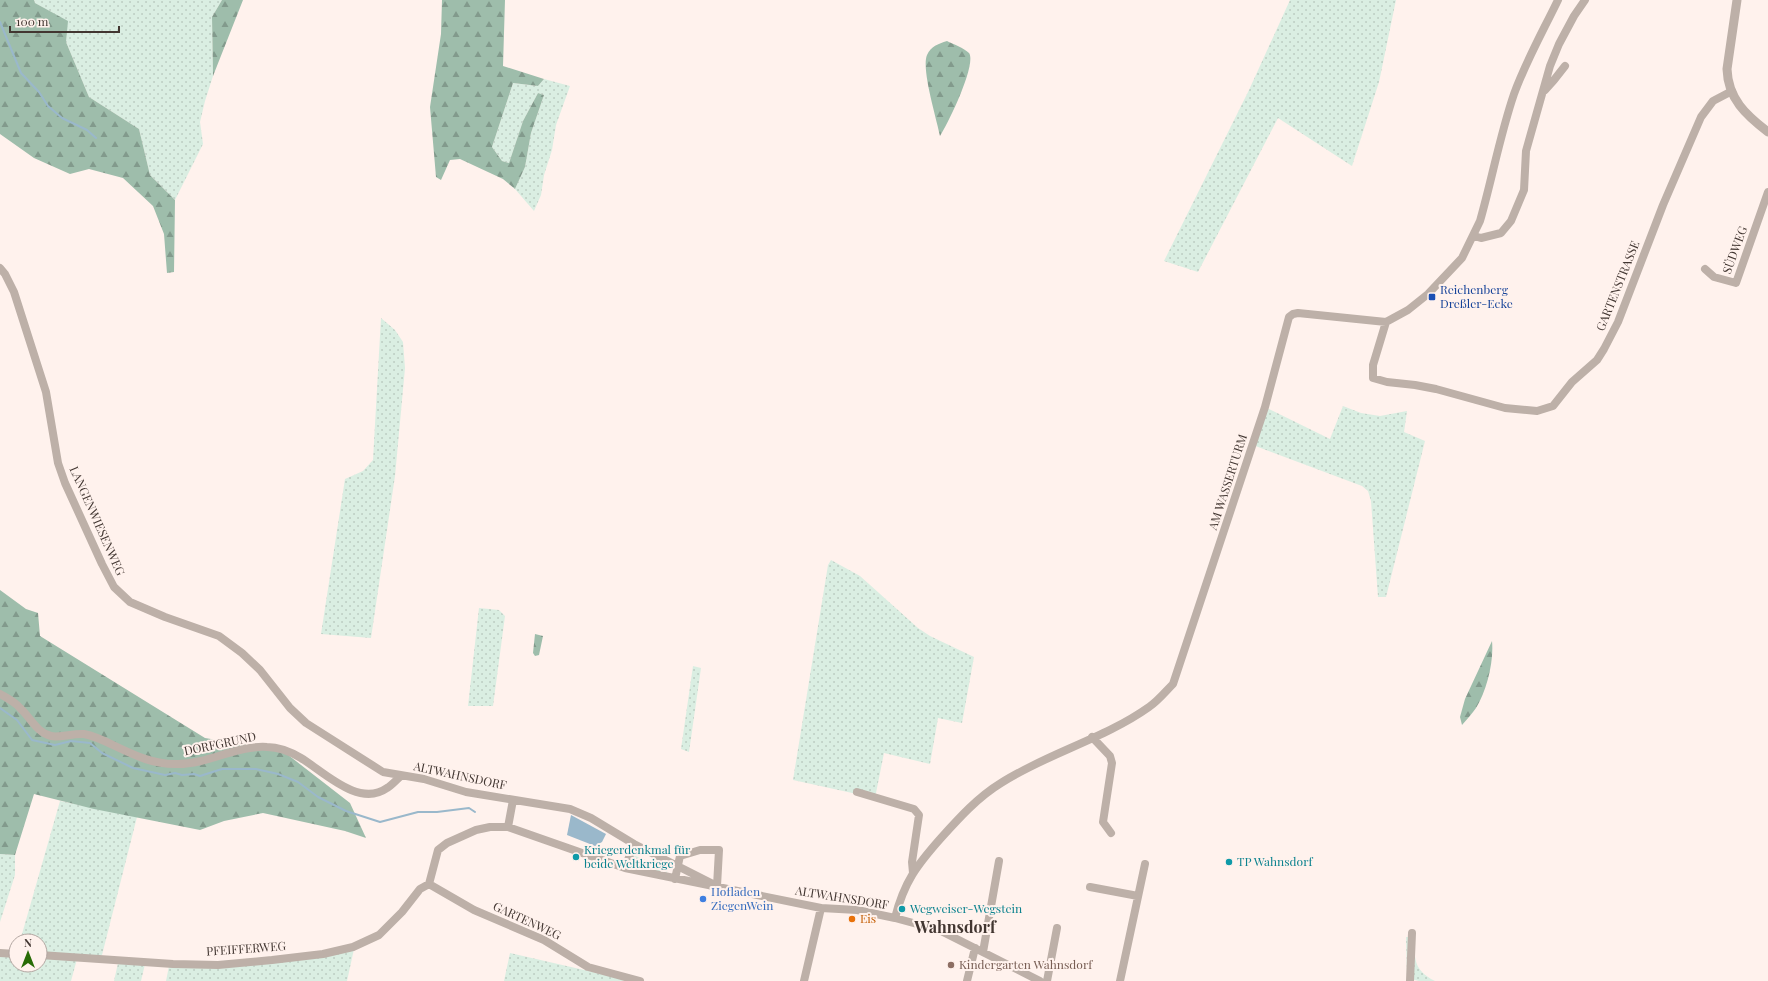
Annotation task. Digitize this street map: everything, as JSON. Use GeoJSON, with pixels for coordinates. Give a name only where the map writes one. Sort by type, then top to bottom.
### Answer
{"type":"FeatureCollection","features":[{"type":"Feature","properties":{"kind":"street"},"geometry":{"type":"LineString","coordinates":[[1386,322],[1408,310],[1428,294],[1462,258],[1474,236],[1480,221],[1507,116],[1515,92],[1525,65],[1558,0]]}},
{"type":"Feature","properties":{"kind":"street"},"geometry":{"type":"LineString","coordinates":[[1474,236],[1481,238],[1501,233],[1511,221],[1524,190],[1526,151],[1550,66],[1559,44],[1574,16],[1585,0]]}},
{"type":"Feature","properties":{"kind":"street"},"geometry":{"type":"LineString","coordinates":[[1737,0],[1727,69],[1728,79],[1737,104],[1751,119],[1768,132]]}},
{"type":"Feature","properties":{"kind":"street"},"geometry":{"type":"LineString","coordinates":[[1544,91],[1565,66]]}},
{"type":"Feature","properties":{"kind":"street","name":"GARTENSTRASSE"},"geometry":{"type":"LineString","coordinates":[[1386,322],[1373,365],[1373,378],[1387,382],[1436,389],[1505,408],[1537,411],[1554,406],[1572,382],[1597,360],[1604,349],[1618,322],[1663,205],[1701,117],[1713,101],[1732,91]]}},
{"type":"Feature","properties":{"kind":"street","name":"SÜDWEG"},"geometry":{"type":"LineString","coordinates":[[1705,269],[1714,277],[1736,283],[1768,192]]}},
{"type":"Feature","properties":{"kind":"street","name":"LANGENWIESENWEG"},"geometry":{"type":"LineString","coordinates":[[0,268],[5,274],[14,292],[46,392],[58,463],[65,483],[91,542],[114,587],[130,602],[144,609],[219,636],[242,653],[260,670],[290,708],[306,723],[375,768],[383,772],[401,776]]}},
{"type":"Feature","properties":{"kind":"street","name":"AM WASSERTURM"},"geometry":{"type":"LineString","coordinates":[[1092,737],[1122,724],[1151,706],[1173,684],[1265,407],[1289,317],[1298,313],[1386,322]]}},
{"type":"Feature","properties":{"kind":"street","name":"DORFGRUND"},"geometry":{"type":"LineString","coordinates":[[0,694],[20,707],[39,730],[51,736],[84,734],[99,738],[137,757],[159,763],[179,764],[199,762],[250,748],[267,747],[284,750],[301,758],[339,785],[363,793],[376,793],[387,789],[401,776]]}},
{"type":"Feature","properties":{"kind":"street"},"geometry":{"type":"LineString","coordinates":[[895,918],[900,897],[920,862],[981,798],[1001,783],[1092,737],[1110,756],[1112,763],[1100,824],[1111,834]]}},
{"type":"Feature","properties":{"kind":"street","name":"ALTWAHNSDORF"},"geometry":{"type":"LineString","coordinates":[[401,776],[424,779],[466,792],[570,809],[591,818],[634,844],[717,886]]}},
{"type":"Feature","properties":{"kind":"street"},"geometry":{"type":"LineString","coordinates":[[857,792],[914,809],[919,815],[912,862],[913,873]]}},
{"type":"Feature","properties":{"kind":"street","name":"ALTWAHNSDORF"},"geometry":{"type":"LineString","coordinates":[[513,800],[508,827],[625,868],[821,908],[857,910],[895,918],[939,930],[1040,981]]}},
{"type":"Feature","properties":{"kind":"street"},"geometry":{"type":"LineString","coordinates":[[429,884],[438,850],[447,843],[476,830],[490,827],[508,827]]}},
{"type":"Feature","properties":{"kind":"street"},"geometry":{"type":"LineString","coordinates":[[625,868],[634,844]]}},
{"type":"Feature","properties":{"kind":"street"},"geometry":{"type":"LineString","coordinates":[[675,879],[680,856],[700,850],[719,850],[717,886]]}},
{"type":"Feature","properties":{"kind":"street"},"geometry":{"type":"LineString","coordinates":[[983,952],[999,861]]}},
{"type":"Feature","properties":{"kind":"street"},"geometry":{"type":"LineString","coordinates":[[1120,981],[1145,864]]}},
{"type":"Feature","properties":{"kind":"street","name":"PFEIFFERWEG"},"geometry":{"type":"LineString","coordinates":[[48,956],[173,964],[218,965],[323,954],[353,947],[379,935],[402,912],[420,889],[429,884]]}},
{"type":"Feature","properties":{"kind":"street","name":"GARTENWEG"},"geometry":{"type":"LineString","coordinates":[[429,884],[474,910],[544,940],[588,967],[640,981]]}},
{"type":"Feature","properties":{"kind":"street"},"geometry":{"type":"LineString","coordinates":[[1090,887],[1138,896]]}},
{"type":"Feature","properties":{"kind":"street"},"geometry":{"type":"LineString","coordinates":[[804,981],[821,908]]}},
{"type":"Feature","properties":{"kind":"street"},"geometry":{"type":"LineString","coordinates":[[1046,981],[1057,928]]}},
{"type":"Feature","properties":{"kind":"street"},"geometry":{"type":"LineString","coordinates":[[1411,980],[1412,933]]}},
{"type":"Feature","properties":{"kind":"street"},"geometry":{"type":"LineString","coordinates":[[967,981],[975,948]]}},
{"type":"Feature","properties":{"kind":"green space"},"geometry":{"type":"Polygon","coordinates":[[[0,0],[34,0],[35,3],[68,21],[66,42],[89,97],[139,129],[150,175],[175,200],[174,272],[167,273],[164,234],[153,206],[123,178],[89,169],[70,174],[34,158],[0,134],[0,0]]]}},
{"type":"Feature","properties":{"kind":"green space"},"geometry":{"type":"Polygon","coordinates":[[[34,0],[222,0],[212,17],[213,76],[200,122],[203,144],[175,200],[150,175],[139,129],[89,97],[66,42],[67,21],[35,3],[34,0]]]}},
{"type":"Feature","properties":{"kind":"green space"},"geometry":{"type":"Polygon","coordinates":[[[222,0],[243,0],[213,76],[212,17],[222,0]]]}},
{"type":"Feature","properties":{"kind":"green space"},"geometry":{"type":"Polygon","coordinates":[[[442,0],[505,0],[503,66],[544,79],[538,86],[513,83],[492,147],[502,161],[509,163],[523,121],[538,93],[544,95],[531,133],[525,167],[515,189],[503,179],[460,159],[450,160],[441,180],[436,177],[430,107],[441,34],[442,0]]]}},
{"type":"Feature","properties":{"kind":"green space"},"geometry":{"type":"Polygon","coordinates":[[[1290,0],[1396,0],[1379,82],[1352,166],[1278,118],[1198,272],[1164,261],[1249,90],[1290,0]]]}},
{"type":"Feature","properties":{"kind":"green space"},"geometry":{"type":"Polygon","coordinates":[[[947,41],[967,51],[970,59],[969,69],[960,94],[949,120],[940,136],[930,95],[926,62],[927,55],[933,47],[947,41]]]}},
{"type":"Feature","properties":{"kind":"green space"},"geometry":{"type":"Polygon","coordinates":[[[544,79],[570,86],[556,125],[552,150],[544,175],[541,195],[534,211],[515,189],[525,167],[531,133],[544,95],[538,93],[523,121],[509,163],[502,161],[492,147],[513,83],[538,86],[544,79]]]}},
{"type":"Feature","properties":{"kind":"green space"},"geometry":{"type":"Polygon","coordinates":[[[381,318],[395,330],[403,342],[405,368],[395,476],[371,638],[321,634],[345,479],[363,471],[373,460],[381,318]]]}},
{"type":"Feature","properties":{"kind":"green space"},"geometry":{"type":"Polygon","coordinates":[[[1343,406],[1361,413],[1380,416],[1407,411],[1404,432],[1425,441],[1386,597],[1378,597],[1371,501],[1368,491],[1362,486],[1253,445],[1265,407],[1330,439],[1343,406]]]}},
{"type":"Feature","properties":{"kind":"green space"},"geometry":{"type":"Polygon","coordinates":[[[831,560],[860,576],[918,628],[930,636],[974,657],[962,723],[938,718],[930,764],[884,753],[875,798],[793,780],[828,565],[831,560]]]}},
{"type":"Feature","properties":{"kind":"green space"},"geometry":{"type":"Polygon","coordinates":[[[0,590],[26,609],[38,613],[40,636],[205,738],[283,751],[350,803],[366,838],[345,831],[263,813],[224,821],[200,830],[94,809],[34,794],[15,855],[0,854],[0,590]]]}},
{"type":"Feature","properties":{"kind":"green space"},"geometry":{"type":"Polygon","coordinates":[[[479,608],[499,610],[505,616],[493,706],[468,706],[479,608]]]}},
{"type":"Feature","properties":{"kind":"green space"},"geometry":{"type":"Polygon","coordinates":[[[535,634],[543,636],[539,655],[535,656],[533,653],[535,634]]]}},
{"type":"Feature","properties":{"kind":"green space"},"geometry":{"type":"Polygon","coordinates":[[[1492,641],[1491,666],[1483,693],[1476,708],[1462,725],[1460,717],[1465,699],[1492,641]]]}},
{"type":"Feature","properties":{"kind":"green space"},"geometry":{"type":"Polygon","coordinates":[[[693,666],[701,668],[689,752],[681,749],[693,666]]]}},
{"type":"Feature","properties":{"kind":"green space"},"geometry":{"type":"Polygon","coordinates":[[[60,801],[137,817],[102,955],[77,959],[71,981],[0,981],[0,957],[8,956],[8,973],[48,973],[48,933],[22,933],[60,801]]]}},
{"type":"Feature","properties":{"kind":"green space"},"geometry":{"type":"Polygon","coordinates":[[[0,854],[15,855],[15,875],[0,922],[0,854]]]}},
{"type":"Feature","properties":{"kind":"green space"},"geometry":{"type":"Polygon","coordinates":[[[633,855],[668,869],[666,875],[630,867],[633,855]]]}},
{"type":"Feature","properties":{"kind":"green space"},"geometry":{"type":"Polygon","coordinates":[[[1406,937],[1414,937],[1415,958],[1419,968],[1423,973],[1435,981],[1419,981],[1407,978],[1406,937]]]}},
{"type":"Feature","properties":{"kind":"green space"},"geometry":{"type":"Polygon","coordinates":[[[354,949],[347,981],[166,981],[169,966],[354,949]]]}},
{"type":"Feature","properties":{"kind":"green space"},"geometry":{"type":"Polygon","coordinates":[[[510,953],[632,981],[504,981],[510,953]]]}},
{"type":"Feature","properties":{"kind":"green space"},"geometry":{"type":"Polygon","coordinates":[[[118,963],[145,964],[141,981],[114,981],[118,963]]]}},
{"type":"Feature","properties":{"kind":"water"},"geometry":{"type":"Polygon","coordinates":[[[571,815],[606,834],[602,842],[595,846],[567,835],[571,815]]]}},
{"type":"Feature","properties":{"kind":"waterway"},"geometry":{"type":"LineString","coordinates":[[0,22],[21,73],[39,92],[48,106],[62,118],[87,130],[96,138]]}},
{"type":"Feature","properties":{"kind":"waterway"},"geometry":{"type":"LineString","coordinates":[[0,708],[17,720],[32,740],[55,745],[71,741],[90,743],[102,753],[133,768],[165,775],[175,773],[182,775],[194,774],[200,776],[222,769],[256,769],[278,774],[298,782],[318,797],[346,811],[380,822],[418,812],[437,812],[469,808],[475,812]]}},
{"type":"Feature","properties":{"kind":"place","name":"Reichenberg Dreßler-Ecke"},"geometry":{"type":"Point","coordinates":[1432,297]}},
{"type":"Feature","properties":{"kind":"place","name":"Kriegerdenkmal für beide Weltkriege"},"geometry":{"type":"Point","coordinates":[576,857]}},
{"type":"Feature","properties":{"kind":"place","name":"TP Wahnsdorf"},"geometry":{"type":"Point","coordinates":[1229,862]}},
{"type":"Feature","properties":{"kind":"place","name":"Hofladen ZiegenWein"},"geometry":{"type":"Point","coordinates":[703,899]}},
{"type":"Feature","properties":{"kind":"place","name":"Wegweiser-Wegstein"},"geometry":{"type":"Point","coordinates":[902,909]}},
{"type":"Feature","properties":{"kind":"place","name":"Eis"},"geometry":{"type":"Point","coordinates":[852,919]}},
{"type":"Feature","properties":{"kind":"place","name":"Kindergarten Wahnsdorf"},"geometry":{"type":"Point","coordinates":[951,965]}},
{"type":"Feature","properties":{"kind":"district","name":"Wahnsdorf"},"geometry":{"type":"Point","coordinates":[955,927]}}]}
